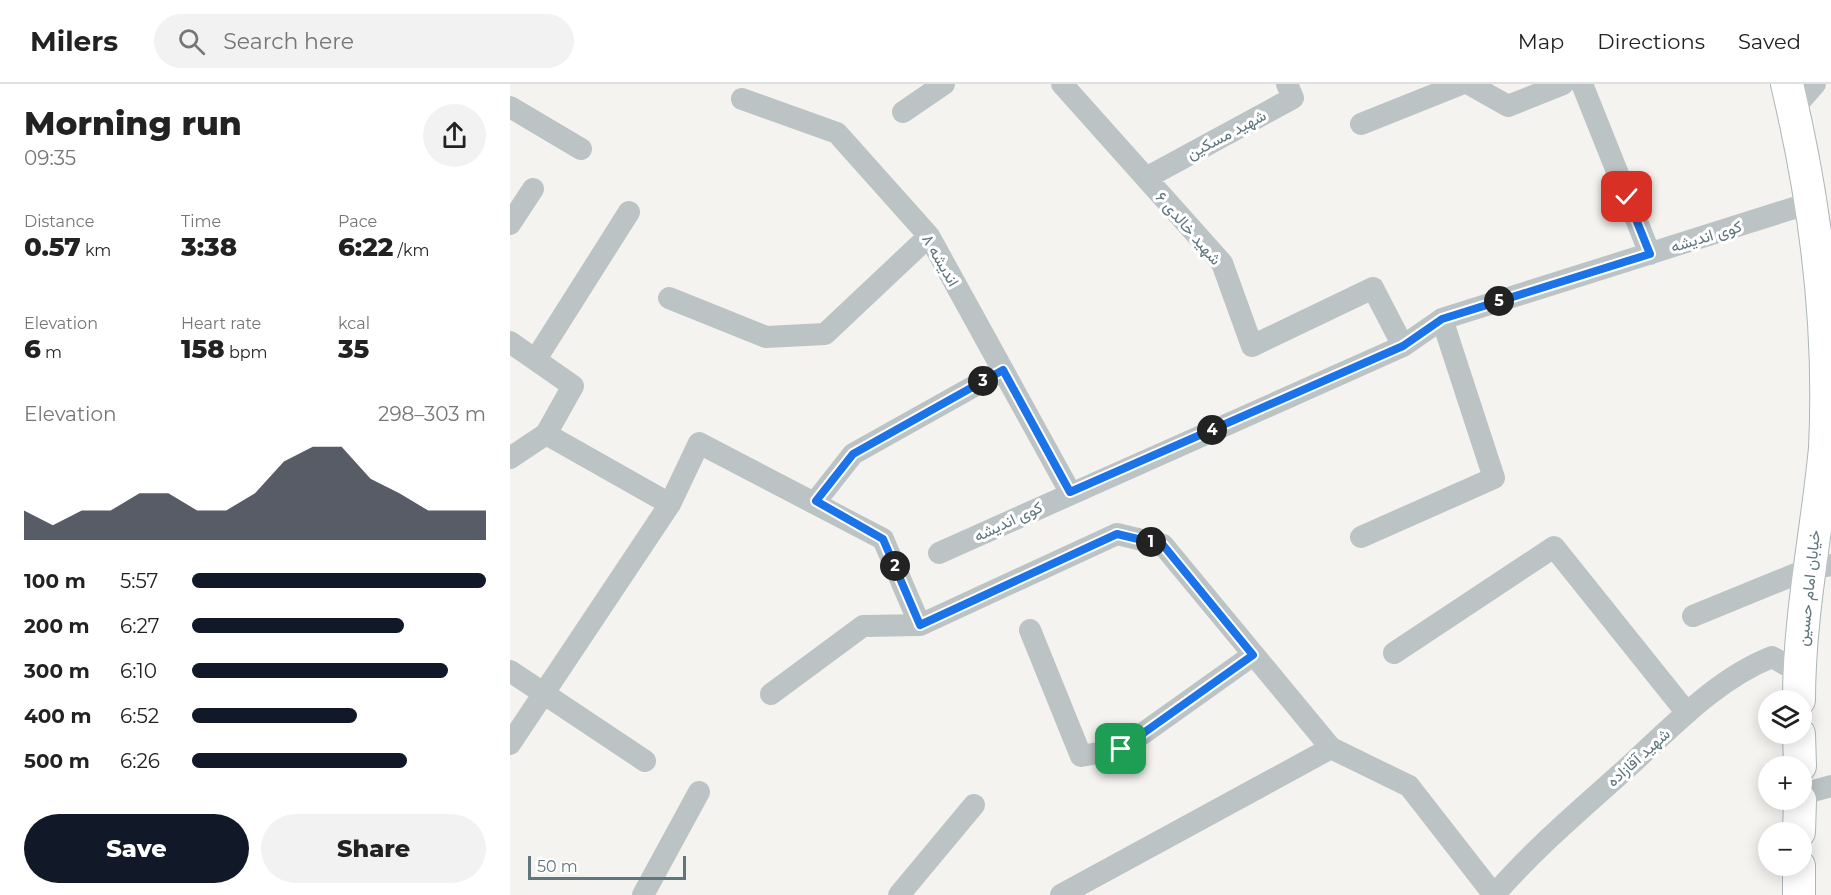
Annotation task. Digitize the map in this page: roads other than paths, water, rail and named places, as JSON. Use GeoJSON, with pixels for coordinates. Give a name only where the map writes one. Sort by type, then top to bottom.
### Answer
{"type":"FeatureCollection","features":[{"type":"Feature","properties":{"kind":"street"},"geometry":{"type":"LineString","coordinates":[[903,112],[944,84]]}},
{"type":"Feature","properties":{"kind":"street","name":"شهید خالدی ۶"},"geometry":{"type":"LineString","coordinates":[[1062,84],[1222,263],[1251,346],[1373,288],[1403,346]]}},
{"type":"Feature","properties":{"kind":"street","name":"شهید مسکین"},"geometry":{"type":"LineString","coordinates":[[1146,178],[1293,98],[1287,84]]}},
{"type":"Feature","properties":{"kind":"street"},"geometry":{"type":"LineString","coordinates":[[1361,124],[1461,84]]}},
{"type":"Feature","properties":{"kind":"street"},"geometry":{"type":"LineString","coordinates":[[1469,84],[1508,106],[1563,84]]}},
{"type":"Feature","properties":{"kind":"street"},"geometry":{"type":"LineString","coordinates":[[1582,84],[1650,254]]}},
{"type":"Feature","properties":{"kind":"street"},"geometry":{"type":"LineString","coordinates":[[1790,96],[1815,84]]}},
{"type":"Feature","properties":{"kind":"street","name":"خیابان امام حسین"},"geometry":{"type":"LineString","coordinates":[[1790,96],[1813,202],[1827,354],[1828,444],[1820,567],[1799,686]]}},
{"type":"Feature","properties":{"kind":"street","name":"اندیشه ۸"},"geometry":{"type":"LineString","coordinates":[[742,99],[837,133],[929,236],[1070,492]]}},
{"type":"Feature","properties":{"kind":"street"},"geometry":{"type":"LineString","coordinates":[[510,107],[580,149]]}},
{"type":"Feature","properties":{"kind":"street"},"geometry":{"type":"LineString","coordinates":[[510,224],[533,189]]}},
{"type":"Feature","properties":{"kind":"street","name":"کوی اندیشه"},"geometry":{"type":"LineString","coordinates":[[939,553],[1070,492],[1403,346],[1442,319],[1813,202]]}},
{"type":"Feature","properties":{"kind":"street"},"geometry":{"type":"LineString","coordinates":[[536,359],[629,212]]}},
{"type":"Feature","properties":{"kind":"street"},"geometry":{"type":"LineString","coordinates":[[669,298],[766,337],[825,334],[929,236]]}},
{"type":"Feature","properties":{"kind":"street"},"geometry":{"type":"LineString","coordinates":[[1361,537],[1494,478],[1442,319]]}},
{"type":"Feature","properties":{"kind":"street"},"geometry":{"type":"LineString","coordinates":[[510,342],[573,386],[546,434],[510,459]]}},
{"type":"Feature","properties":{"kind":"street"},"geometry":{"type":"LineString","coordinates":[[816,501],[853,454],[1003,370]]}},
{"type":"Feature","properties":{"kind":"street"},"geometry":{"type":"LineString","coordinates":[[546,434],[670,504]]}},
{"type":"Feature","properties":{"kind":"street"},"geometry":{"type":"LineString","coordinates":[[510,744],[546,694],[670,504],[699,443],[816,501],[883,539],[920,625]]}},
{"type":"Feature","properties":{"kind":"street"},"geometry":{"type":"LineString","coordinates":[[771,694],[863,626],[920,625],[1117,534],[1163,545],[1331,748],[1409,786],[1494,895]]}},
{"type":"Feature","properties":{"kind":"street"},"geometry":{"type":"LineString","coordinates":[[1394,653],[1554,547],[1687,713]]}},
{"type":"Feature","properties":{"kind":"street"},"geometry":{"type":"LineString","coordinates":[[1693,616],[1820,567]]}},
{"type":"Feature","properties":{"kind":"street"},"geometry":{"type":"LineString","coordinates":[[1030,630],[1081,756],[1121,749],[1253,655]]}},
{"type":"Feature","properties":{"kind":"street","name":"شهید آقازاده"},"geometry":{"type":"LineString","coordinates":[[1494,895],[1522,863],[1687,713],[1752,665],[1772,657],[1799,686]]}},
{"type":"Feature","properties":{"kind":"street"},"geometry":{"type":"LineString","coordinates":[[510,671],[645,761]]}},
{"type":"Feature","properties":{"kind":"street"},"geometry":{"type":"LineString","coordinates":[[1061,895],[1331,748]]}},
{"type":"Feature","properties":{"kind":"street"},"geometry":{"type":"LineString","coordinates":[[1812,791],[1831,786]]}},
{"type":"Feature","properties":{"kind":"street"},"geometry":{"type":"LineString","coordinates":[[643,895],[699,792]]}},
{"type":"Feature","properties":{"kind":"street"},"geometry":{"type":"LineString","coordinates":[[899,895],[974,806]]}},
{"type":"Feature","properties":{"kind":"street"},"geometry":{"type":"LineString","coordinates":[[1799,876],[1799,895]]}}]}
